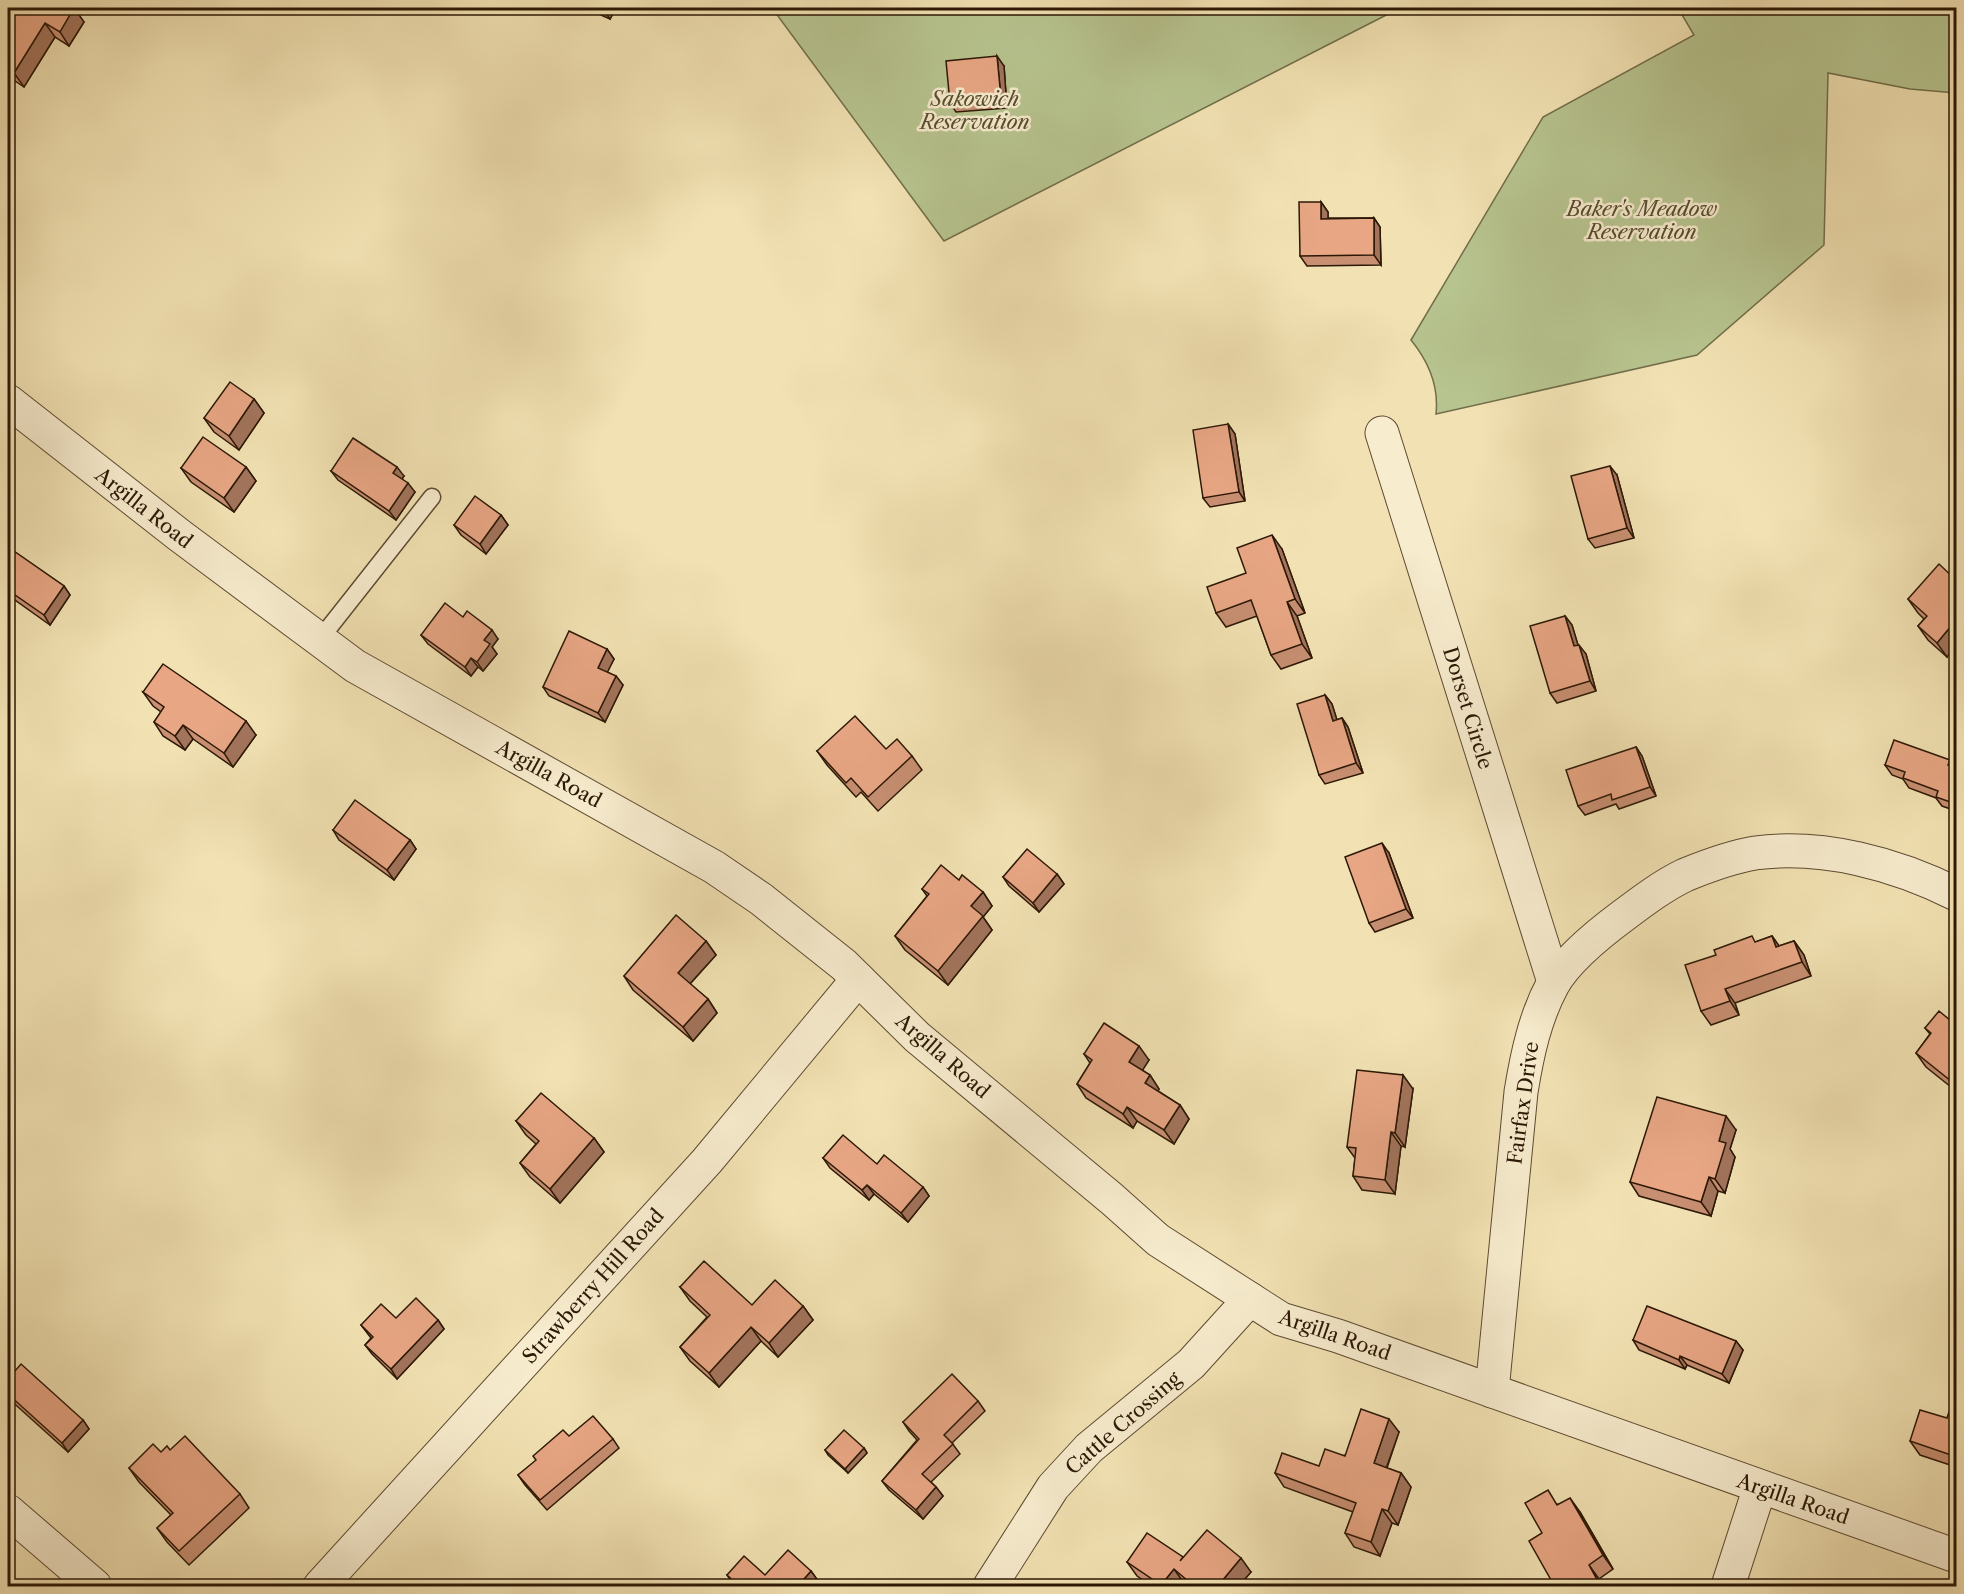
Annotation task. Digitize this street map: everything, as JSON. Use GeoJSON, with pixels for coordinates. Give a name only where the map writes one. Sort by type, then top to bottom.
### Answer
{"type":"FeatureCollection","features":[{"type":"Feature","properties":{"kind":"street","name":"Argilla Road"},"geometry":{"type":"LineString","coordinates":[[8,401],[179,536],[355,666],[714,867],[799,928],[858,979],[917,1036],[1158,1240],[1281,1319],[1338,1336],[1956,1556]]}},
{"type":"Feature","properties":{"kind":"street","name":"Dorset Circle"},"geometry":{"type":"LineString","coordinates":[[1382,433],[1554,982]]}},
{"type":"Feature","properties":{"kind":"street","name":"Fairfax Drive"},"geometry":{"type":"LineString","coordinates":[[1492,1391],[1521,1092],[1527,1055],[1538,1019],[1554,982],[1579,953],[1611,924],[1648,897],[1684,876],[1721,862],[1755,853],[1822,854],[1854,858],[1912,875],[1956,894]]}},
{"type":"Feature","properties":{"kind":"street","name":"Strawberry Hill Road"},"geometry":{"type":"LineString","coordinates":[[320,1587],[707,1161],[858,979]]}},
{"type":"Feature","properties":{"kind":"street","name":"Cattle Crossing"},"geometry":{"type":"LineString","coordinates":[[990,1587],[1053,1486],[1089,1448],[1191,1364],[1250,1299]]}},
{"type":"Feature","properties":{"kind":"street"},"geometry":{"type":"LineString","coordinates":[[1728,1587],[1760,1487]]}},
{"type":"Feature","properties":{"kind":"street"},"geometry":{"type":"LineString","coordinates":[[8,1511],[95,1587]]}},
{"type":"Feature","properties":{"kind":"lane"},"geometry":{"type":"LineString","coordinates":[[320,639],[432,497]]}},
{"type":"Feature","properties":{"kind":"green space","name":"Sakowich Reservation"},"geometry":{"type":"Polygon","coordinates":[[[772,8],[1400,8],[944,241],[772,8]]]}},
{"type":"Feature","properties":{"kind":"green space","name":"Baker's Meadow Reservation"},"geometry":{"type":"Polygon","coordinates":[[[1678,8],[1956,8],[1956,93],[1910,89],[1828,73],[1824,245],[1697,355],[1436,414],[1436,394],[1428,366],[1411,340],[1543,117],[1694,35],[1678,8]]]}},
{"type":"Feature","properties":{"kind":"building"},"geometry":{"type":"Polygon","coordinates":[[[8,8],[74,8],[60,32],[45,23],[14,73],[8,69],[8,8]]]}},
{"type":"Feature","properties":{"kind":"building"},"geometry":{"type":"Polygon","coordinates":[[[997,56],[1001,98],[950,103],[946,61],[997,56]]]}},
{"type":"Feature","properties":{"kind":"building"},"geometry":{"type":"Polygon","coordinates":[[[1299,202],[1321,202],[1321,219],[1374,218],[1374,255],[1300,256],[1299,202]]]}},
{"type":"Feature","properties":{"kind":"building"},"geometry":{"type":"Polygon","coordinates":[[[230,382],[254,399],[229,436],[204,418],[230,382]]]}},
{"type":"Feature","properties":{"kind":"building"},"geometry":{"type":"Polygon","coordinates":[[[1228,424],[1239,492],[1203,498],[1193,430],[1228,424]]]}},
{"type":"Feature","properties":{"kind":"building"},"geometry":{"type":"Polygon","coordinates":[[[203,437],[246,467],[224,498],[181,468],[203,437]]]}},
{"type":"Feature","properties":{"kind":"building"},"geometry":{"type":"Polygon","coordinates":[[[353,438],[397,467],[393,473],[408,483],[389,511],[331,471],[353,438]]]}},
{"type":"Feature","properties":{"kind":"building"},"geometry":{"type":"Polygon","coordinates":[[[1610,466],[1627,528],[1588,539],[1571,476],[1610,466]]]}},
{"type":"Feature","properties":{"kind":"building"},"geometry":{"type":"Polygon","coordinates":[[[475,496],[501,515],[480,544],[454,525],[475,496]]]}},
{"type":"Feature","properties":{"kind":"building"},"geometry":{"type":"Polygon","coordinates":[[[1272,535],[1295,599],[1287,602],[1302,644],[1271,655],[1251,600],[1216,613],[1207,587],[1246,573],[1237,548],[1272,535]]]}},
{"type":"Feature","properties":{"kind":"building"},"geometry":{"type":"Polygon","coordinates":[[[8,547],[64,586],[44,615],[8,590],[8,547]]]}},
{"type":"Feature","properties":{"kind":"building"},"geometry":{"type":"Polygon","coordinates":[[[1939,564],[1956,580],[1956,620],[1937,643],[1918,626],[1927,616],[1908,599],[1939,564]]]}},
{"type":"Feature","properties":{"kind":"building"},"geometry":{"type":"Polygon","coordinates":[[[445,603],[463,617],[467,611],[492,630],[484,640],[490,644],[477,662],[471,658],[465,667],[421,635],[445,603]]]}},
{"type":"Feature","properties":{"kind":"building"},"geometry":{"type":"Polygon","coordinates":[[[1565,616],[1574,646],[1579,645],[1590,681],[1550,693],[1530,626],[1565,616]]]}},
{"type":"Feature","properties":{"kind":"building"},"geometry":{"type":"Polygon","coordinates":[[[569,631],[607,649],[598,668],[616,676],[598,713],[543,687],[569,631]]]}},
{"type":"Feature","properties":{"kind":"building"},"geometry":{"type":"Polygon","coordinates":[[[163,664],[246,721],[224,753],[183,725],[175,736],[154,722],[164,707],[143,692],[163,664]]]}},
{"type":"Feature","properties":{"kind":"building"},"geometry":{"type":"Polygon","coordinates":[[[1325,695],[1333,721],[1342,718],[1356,763],[1319,775],[1297,704],[1325,695]]]}},
{"type":"Feature","properties":{"kind":"building"},"geometry":{"type":"Polygon","coordinates":[[[855,716],[886,749],[897,739],[912,756],[868,797],[851,778],[846,783],[817,751],[855,716]]]}},
{"type":"Feature","properties":{"kind":"building"},"geometry":{"type":"Polygon","coordinates":[[[1894,740],[1950,760],[1948,765],[1956,768],[1956,804],[1936,797],[1938,791],[1903,778],[1905,772],[1885,765],[1894,740]]]}},
{"type":"Feature","properties":{"kind":"building"},"geometry":{"type":"Polygon","coordinates":[[[1636,747],[1650,787],[1612,800],[1611,794],[1578,806],[1566,770],[1636,747]]]}},
{"type":"Feature","properties":{"kind":"building"},"geometry":{"type":"Polygon","coordinates":[[[355,800],[410,840],[387,870],[333,830],[355,800]]]}},
{"type":"Feature","properties":{"kind":"building"},"geometry":{"type":"Polygon","coordinates":[[[1382,843],[1406,909],[1369,923],[1345,857],[1382,843]]]}},
{"type":"Feature","properties":{"kind":"building"},"geometry":{"type":"Polygon","coordinates":[[[1027,849],[1057,874],[1033,903],[1003,877],[1027,849]]]}},
{"type":"Feature","properties":{"kind":"building"},"geometry":{"type":"Polygon","coordinates":[[[941,865],[959,880],[962,875],[983,892],[971,906],[983,916],[938,971],[895,936],[929,894],[922,889],[941,865]]]}},
{"type":"Feature","properties":{"kind":"building"},"geometry":{"type":"Polygon","coordinates":[[[676,915],[706,941],[678,973],[708,999],[683,1027],[624,976],[676,915]]]}},
{"type":"Feature","properties":{"kind":"building"},"geometry":{"type":"Polygon","coordinates":[[[1752,936],[1755,942],[1772,936],[1776,947],[1794,941],[1802,962],[1725,989],[1730,1001],[1701,1011],[1685,965],[1716,955],[1714,950],[1752,936]]]}},
{"type":"Feature","properties":{"kind":"building"},"geometry":{"type":"Polygon","coordinates":[[[1939,1011],[1956,1025],[1956,1085],[1916,1053],[1931,1033],[1925,1028],[1939,1011]]]}},
{"type":"Feature","properties":{"kind":"building"},"geometry":{"type":"Polygon","coordinates":[[[1104,1023],[1139,1046],[1129,1062],[1150,1075],[1145,1083],[1180,1105],[1164,1130],[1127,1107],[1123,1114],[1077,1084],[1092,1060],[1084,1054],[1104,1023]]]}},
{"type":"Feature","properties":{"kind":"building"},"geometry":{"type":"Polygon","coordinates":[[[1357,1070],[1403,1075],[1395,1133],[1391,1132],[1385,1180],[1353,1176],[1356,1148],[1347,1147],[1357,1070]]]}},
{"type":"Feature","properties":{"kind":"building"},"geometry":{"type":"Polygon","coordinates":[[[541,1093],[594,1138],[550,1189],[520,1163],[539,1141],[516,1121],[541,1093]]]}},
{"type":"Feature","properties":{"kind":"building"},"geometry":{"type":"Polygon","coordinates":[[[1657,1097],[1726,1116],[1719,1141],[1726,1143],[1715,1179],[1709,1177],[1701,1202],[1630,1182],[1657,1097]]]}},
{"type":"Feature","properties":{"kind":"building"},"geometry":{"type":"Polygon","coordinates":[[[843,1135],[877,1164],[884,1155],[923,1187],[901,1213],[867,1185],[862,1190],[823,1158],[843,1135]]]}},
{"type":"Feature","properties":{"kind":"building"},"geometry":{"type":"Polygon","coordinates":[[[704,1261],[752,1305],[775,1280],[803,1306],[769,1343],[751,1327],[709,1373],[680,1347],[710,1315],[680,1287],[704,1261]]]}},
{"type":"Feature","properties":{"kind":"building"},"geometry":{"type":"Polygon","coordinates":[[[416,1298],[438,1320],[391,1369],[365,1345],[373,1337],[361,1325],[381,1304],[396,1318],[416,1298]]]}},
{"type":"Feature","properties":{"kind":"building"},"geometry":{"type":"Polygon","coordinates":[[[1647,1306],[1736,1341],[1722,1374],[1680,1356],[1679,1360],[1633,1340],[1647,1306]]]}},
{"type":"Feature","properties":{"kind":"building"},"geometry":{"type":"Polygon","coordinates":[[[21,1364],[83,1420],[62,1443],[8,1394],[8,1379],[21,1364]]]}},
{"type":"Feature","properties":{"kind":"building"},"geometry":{"type":"Polygon","coordinates":[[[952,1374],[978,1401],[944,1435],[953,1444],[922,1474],[936,1487],[916,1510],[882,1481],[919,1439],[903,1422],[952,1374]]]}},
{"type":"Feature","properties":{"kind":"building"},"geometry":{"type":"Polygon","coordinates":[[[1954,1398],[1956,1398],[1956,1452],[1954,1456],[1910,1441],[1920,1410],[1947,1418],[1954,1398]]]}},
{"type":"Feature","properties":{"kind":"building"},"geometry":{"type":"Polygon","coordinates":[[[1361,1409],[1389,1419],[1374,1463],[1401,1473],[1388,1511],[1382,1509],[1371,1542],[1345,1533],[1356,1503],[1275,1473],[1282,1453],[1319,1466],[1325,1449],[1345,1456],[1361,1409]]]}},
{"type":"Feature","properties":{"kind":"building"},"geometry":{"type":"Polygon","coordinates":[[[593,1416],[613,1439],[540,1500],[518,1475],[536,1460],[533,1456],[563,1430],[569,1436],[593,1416]]]}},
{"type":"Feature","properties":{"kind":"building"},"geometry":{"type":"Polygon","coordinates":[[[844,1430],[864,1448],[845,1469],[825,1450],[844,1430]]]}},
{"type":"Feature","properties":{"kind":"building"},"geometry":{"type":"Polygon","coordinates":[[[185,1436],[240,1494],[179,1551],[157,1528],[173,1513],[129,1468],[153,1444],[161,1452],[167,1446],[170,1450],[185,1436]]]}},
{"type":"Feature","properties":{"kind":"building"},"geometry":{"type":"Polygon","coordinates":[[[1548,1490],[1557,1505],[1570,1498],[1603,1555],[1589,1565],[1601,1587],[1555,1587],[1529,1541],[1542,1533],[1525,1503],[1548,1490]]]}},
{"type":"Feature","properties":{"kind":"building"},"geometry":{"type":"Polygon","coordinates":[[[1207,1530],[1241,1558],[1217,1587],[1195,1587],[1174,1569],[1161,1585],[1127,1562],[1147,1533],[1183,1557],[1180,1561],[1207,1530]]]}},
{"type":"Feature","properties":{"kind":"building"},"geometry":{"type":"Polygon","coordinates":[[[788,1550],[811,1571],[797,1587],[740,1587],[727,1575],[744,1556],[765,1575],[788,1550]]]}},
{"type":"Feature","properties":{"kind":"building"},"geometry":{"type":"Polygon","coordinates":[[[1836,1580],[1856,1587],[1834,1587],[1836,1580]]]}}]}
